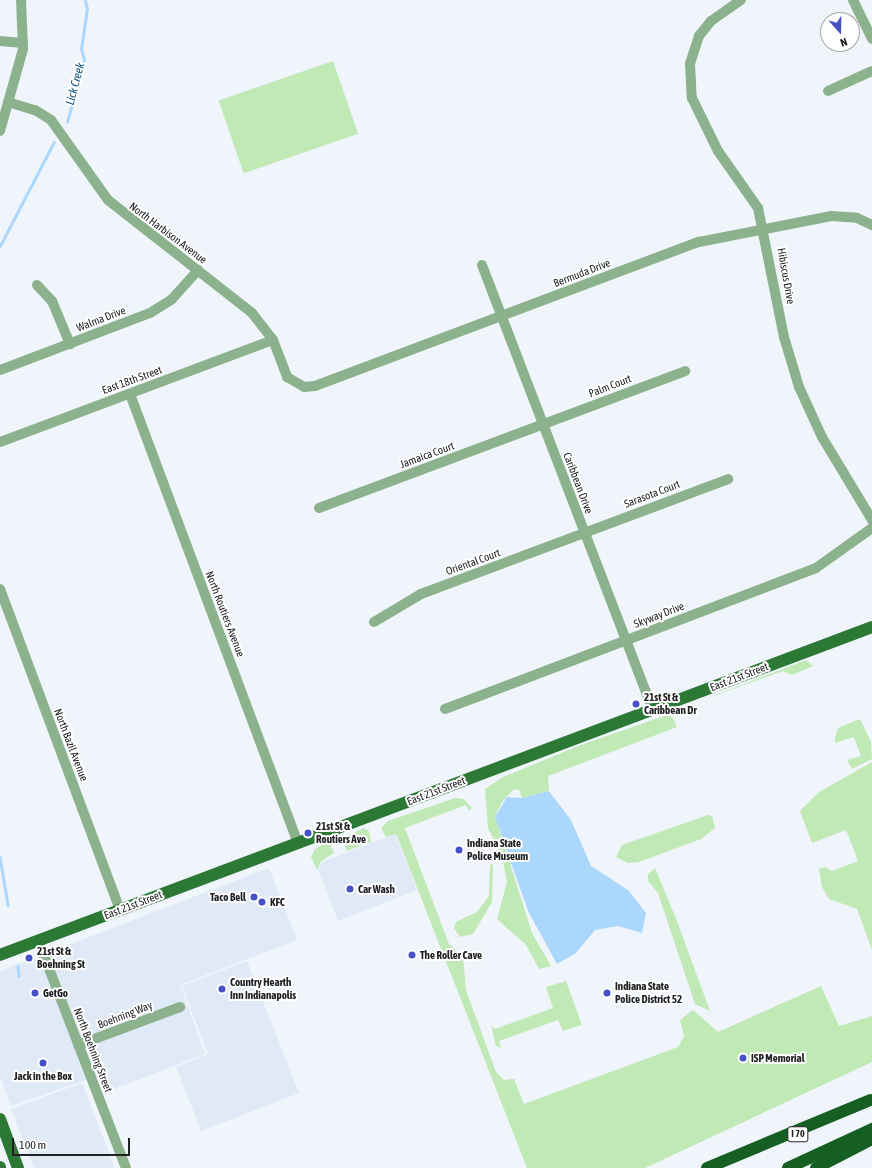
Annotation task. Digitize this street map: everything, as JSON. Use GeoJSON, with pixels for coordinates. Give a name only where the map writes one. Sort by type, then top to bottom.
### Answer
{"type":"FeatureCollection","features":[{"type":"Feature","properties":{"kind":"highway"},"geometry":{"type":"LineString","coordinates":[[707,1168],[871,1099]]}},
{"type":"Feature","properties":{"kind":"highway","name":"I 70"},"geometry":{"type":"LineString","coordinates":[[726,1168],[871,1099]]}},
{"type":"Feature","properties":{"kind":"highway","name":"I 70"},"geometry":{"type":"LineString","coordinates":[[788,1168],[872,1129]]}},
{"type":"Feature","properties":{"kind":"highway"},"geometry":{"type":"LineString","coordinates":[[816,1168],[872,1139]]}},
{"type":"Feature","properties":{"kind":"main road","name":"East 21st Street"},"geometry":{"type":"LineString","coordinates":[[0,955],[872,628]]}},
{"type":"Feature","properties":{"kind":"main road"},"geometry":{"type":"LineString","coordinates":[[0,1120],[18,1168]]}},
{"type":"Feature","properties":{"kind":"street"},"geometry":{"type":"LineString","coordinates":[[0,131],[23,43],[21,0]]}},
{"type":"Feature","properties":{"kind":"street","name":"Hibiscus Drive"},"geometry":{"type":"LineString","coordinates":[[741,0],[710,21],[699,36],[690,64],[695,105],[722,157],[754,200],[765,228],[784,337],[799,387],[822,437],[872,520]]}},
{"type":"Feature","properties":{"kind":"street"},"geometry":{"type":"LineString","coordinates":[[853,0],[872,39]]}},
{"type":"Feature","properties":{"kind":"street"},"geometry":{"type":"LineString","coordinates":[[0,41],[23,43]]}},
{"type":"Feature","properties":{"kind":"street"},"geometry":{"type":"LineString","coordinates":[[828,91],[872,71]]}},
{"type":"Feature","properties":{"kind":"street","name":"North Harbison Avenue"},"geometry":{"type":"LineString","coordinates":[[8,102],[35,110],[50,120],[108,200],[252,313],[273,340],[287,378],[308,387]]}},
{"type":"Feature","properties":{"kind":"street","name":"Bermuda Drive"},"geometry":{"type":"LineString","coordinates":[[308,387],[699,242],[765,228],[839,216],[872,225]]}},
{"type":"Feature","properties":{"kind":"street","name":"Caribbean Drive"},"geometry":{"type":"LineString","coordinates":[[482,265],[653,710]]}},
{"type":"Feature","properties":{"kind":"street","name":"Walma Drive"},"geometry":{"type":"LineString","coordinates":[[0,370],[70,344],[160,307],[198,270]]}},
{"type":"Feature","properties":{"kind":"street"},"geometry":{"type":"LineString","coordinates":[[37,285],[52,301],[70,344]]}},
{"type":"Feature","properties":{"kind":"street","name":"East 18th Street"},"geometry":{"type":"LineString","coordinates":[[0,442],[273,340]]}},
{"type":"Feature","properties":{"kind":"street","name":"Palm Court"},"geometry":{"type":"LineString","coordinates":[[543,424],[685,371]]}},
{"type":"Feature","properties":{"kind":"street","name":"North Routiers Avenue"},"geometry":{"type":"LineString","coordinates":[[130,394],[298,843]]}},
{"type":"Feature","properties":{"kind":"street","name":"Jamaica Court"},"geometry":{"type":"LineString","coordinates":[[319,508],[543,424]]}},
{"type":"Feature","properties":{"kind":"street","name":"Sarasota Court"},"geometry":{"type":"LineString","coordinates":[[585,533],[728,479]]}},
{"type":"Feature","properties":{"kind":"street","name":"Skyway Drive"},"geometry":{"type":"LineString","coordinates":[[445,709],[823,566],[872,528]]}},
{"type":"Feature","properties":{"kind":"street","name":"Oriental Court"},"geometry":{"type":"LineString","coordinates":[[374,622],[421,594],[585,533]]}},
{"type":"Feature","properties":{"kind":"street","name":"North Bazil Avenue"},"geometry":{"type":"LineString","coordinates":[[0,589],[120,910]]}},
{"type":"Feature","properties":{"kind":"street","name":"North Boehning Street"},"geometry":{"type":"LineString","coordinates":[[38,940],[126,1168]]}},
{"type":"Feature","properties":{"kind":"street","name":"Boehning Way"},"geometry":{"type":"LineString","coordinates":[[78,1045],[180,1006]]}},
{"type":"Feature","properties":{"kind":"shaded area"},"geometry":{"type":"Polygon","coordinates":[[[395,834],[417,890],[338,921],[318,869],[322,862],[395,834]]]}},
{"type":"Feature","properties":{"kind":"shaded area"},"geometry":{"type":"Polygon","coordinates":[[[269,868],[297,940],[180,985],[205,1054],[104,1093],[97,1076],[11,1106],[0,1077],[0,971],[269,868]]]}},
{"type":"Feature","properties":{"kind":"shaded area"},"geometry":{"type":"Polygon","coordinates":[[[247,961],[299,1093],[201,1131],[176,1067],[208,1054],[182,986],[247,961]]]}},
{"type":"Feature","properties":{"kind":"shaded area"},"geometry":{"type":"Polygon","coordinates":[[[82,1083],[115,1168],[34,1168],[11,1109],[82,1083]]]}},
{"type":"Feature","properties":{"kind":"green space"},"geometry":{"type":"Polygon","coordinates":[[[333,61],[358,134],[244,173],[219,100],[333,61]]]}},
{"type":"Feature","properties":{"kind":"green space"},"geometry":{"type":"Polygon","coordinates":[[[806,660],[813,666],[792,675],[783,671],[700,701],[806,660]]]}},
{"type":"Feature","properties":{"kind":"green space"},"geometry":{"type":"Polygon","coordinates":[[[667,715],[673,718],[677,727],[548,776],[549,791],[522,798],[519,789],[513,790],[502,802],[495,816],[532,933],[551,966],[539,969],[526,945],[497,919],[507,882],[502,857],[488,828],[485,789],[503,777],[578,746],[667,715]]]}},
{"type":"Feature","properties":{"kind":"green space"},"geometry":{"type":"Polygon","coordinates":[[[860,719],[871,742],[872,759],[852,769],[847,760],[861,756],[854,737],[835,743],[835,738],[838,728],[860,719]]]}},
{"type":"Feature","properties":{"kind":"green space"},"geometry":{"type":"Polygon","coordinates":[[[872,762],[872,950],[857,909],[829,899],[822,887],[819,869],[825,867],[832,871],[858,861],[846,830],[812,843],[800,811],[819,792],[872,762]]]}},
{"type":"Feature","properties":{"kind":"green space"},"geometry":{"type":"Polygon","coordinates":[[[455,798],[464,799],[472,808],[469,811],[466,805],[405,828],[449,944],[463,956],[466,990],[496,1072],[504,1080],[514,1079],[524,1104],[678,1047],[684,1036],[680,1020],[693,1010],[718,1032],[821,986],[839,1026],[872,1016],[872,1062],[645,1168],[527,1168],[396,834],[386,837],[381,828],[388,821],[455,798]]]}},
{"type":"Feature","properties":{"kind":"green space"},"geometry":{"type":"Polygon","coordinates":[[[708,815],[712,816],[715,828],[701,839],[639,862],[628,863],[616,857],[622,845],[708,815]]]}},
{"type":"Feature","properties":{"kind":"green space"},"geometry":{"type":"Polygon","coordinates":[[[364,828],[369,831],[371,842],[347,851],[342,838],[364,828]]]}},
{"type":"Feature","properties":{"kind":"green space"},"geometry":{"type":"Polygon","coordinates":[[[324,844],[330,844],[334,853],[321,861],[317,870],[311,857],[315,849],[324,844]]]}},
{"type":"Feature","properties":{"kind":"green space"},"geometry":{"type":"Polygon","coordinates":[[[493,864],[492,902],[473,934],[460,937],[454,928],[456,922],[477,912],[489,896],[490,865],[493,864]]]}},
{"type":"Feature","properties":{"kind":"green space"},"geometry":{"type":"Polygon","coordinates":[[[655,868],[675,916],[710,1011],[695,1004],[658,893],[648,881],[648,874],[655,868]]]}},
{"type":"Feature","properties":{"kind":"green space"},"geometry":{"type":"Polygon","coordinates":[[[566,981],[582,1025],[563,1031],[558,1020],[499,1041],[501,1048],[496,1046],[491,1025],[495,1029],[553,1008],[546,987],[566,981]]]}},
{"type":"Feature","properties":{"kind":"water"},"geometry":{"type":"Polygon","coordinates":[[[549,791],[571,820],[591,866],[628,890],[646,913],[642,933],[618,926],[595,930],[576,953],[557,964],[528,911],[495,817],[507,797],[522,798],[549,791]]]}},
{"type":"Feature","properties":{"kind":"waterway","name":"Lick Creek"},"geometry":{"type":"LineString","coordinates":[[67,122],[84,60],[81,49],[87,9],[85,0]]}},
{"type":"Feature","properties":{"kind":"waterway","name":"Lick Creek"},"geometry":{"type":"LineString","coordinates":[[0,246],[54,142]]}},
{"type":"Feature","properties":{"kind":"waterway","name":"Lick Creek"},"geometry":{"type":"LineString","coordinates":[[0,857],[8,905]]}},
{"type":"Feature","properties":{"kind":"waterway","name":"Lick Creek"},"geometry":{"type":"LineString","coordinates":[[18,966],[19,976]]}},
{"type":"Feature","properties":{"kind":"place","name":"21st St & Caribbean Dr"},"geometry":{"type":"Point","coordinates":[636,704]}},
{"type":"Feature","properties":{"kind":"place","name":"21st St & Routiers Ave"},"geometry":{"type":"Point","coordinates":[308,833]}},
{"type":"Feature","properties":{"kind":"place","name":"Indiana State Police Museum"},"geometry":{"type":"Point","coordinates":[459,850]}},
{"type":"Feature","properties":{"kind":"place","name":"Car Wash"},"geometry":{"type":"Point","coordinates":[350,889]}},
{"type":"Feature","properties":{"kind":"place","name":"Taco Bell"},"geometry":{"type":"Point","coordinates":[254,897]}},
{"type":"Feature","properties":{"kind":"place","name":"KFC"},"geometry":{"type":"Point","coordinates":[262,902]}},
{"type":"Feature","properties":{"kind":"place","name":"The Roller Cave"},"geometry":{"type":"Point","coordinates":[412,955]}},
{"type":"Feature","properties":{"kind":"place","name":"21st St & Boehning St"},"geometry":{"type":"Point","coordinates":[29,958]}},
{"type":"Feature","properties":{"kind":"place","name":"Country Hearth Inn Indianapolis"},"geometry":{"type":"Point","coordinates":[222,989]}},
{"type":"Feature","properties":{"kind":"place","name":"GetGo"},"geometry":{"type":"Point","coordinates":[35,993]}},
{"type":"Feature","properties":{"kind":"place","name":"Indiana State Police District 52"},"geometry":{"type":"Point","coordinates":[607,993]}},
{"type":"Feature","properties":{"kind":"place","name":"ISP Memorial"},"geometry":{"type":"Point","coordinates":[743,1058]}},
{"type":"Feature","properties":{"kind":"place","name":"Jack in the Box"},"geometry":{"type":"Point","coordinates":[43,1063]}}]}
